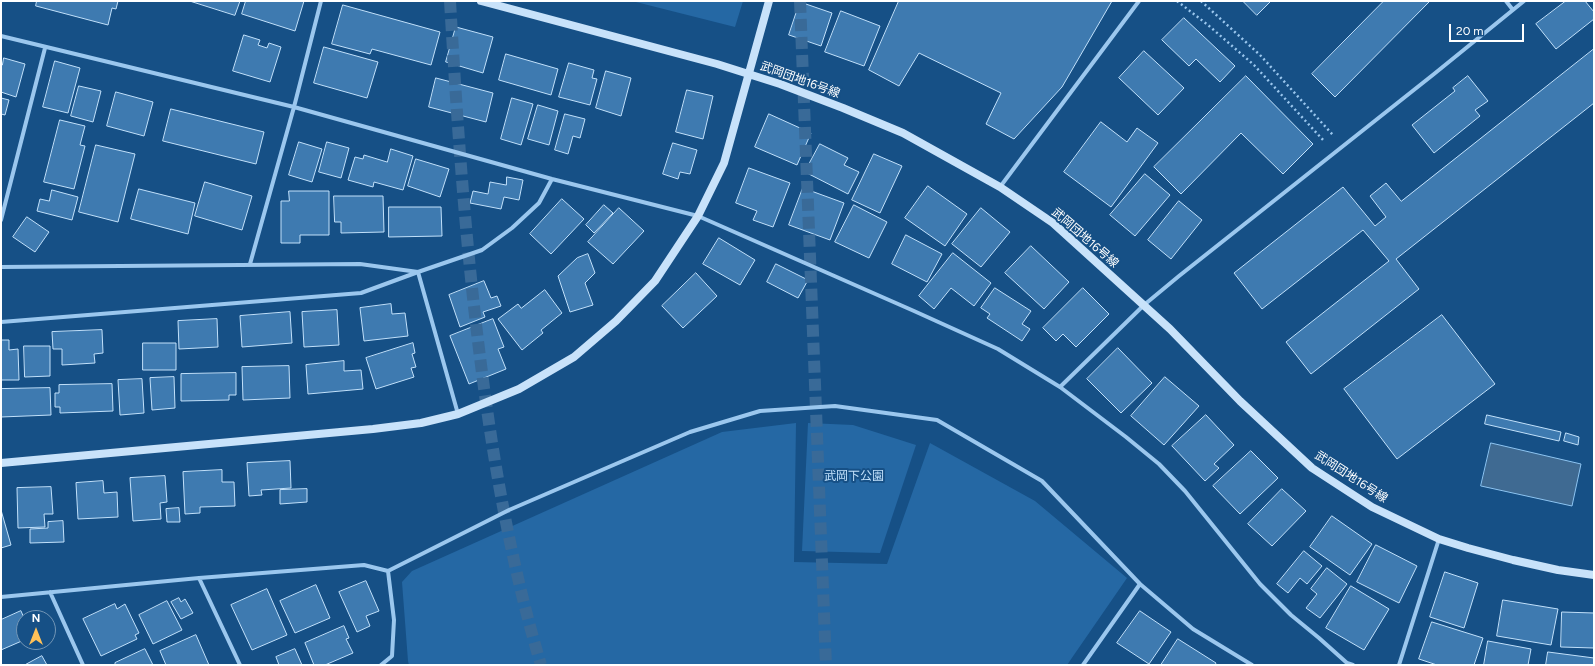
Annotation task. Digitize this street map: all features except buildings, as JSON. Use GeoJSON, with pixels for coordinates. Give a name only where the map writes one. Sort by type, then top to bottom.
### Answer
{"type":"FeatureCollection","features":[{"type":"Feature","properties":{"kind":"street"},"geometry":{"type":"LineString","coordinates":[[250,264],[294,107],[321,1]]}},
{"type":"Feature","properties":{"kind":"street","name":"武岡団地16号線"},"geometry":{"type":"LineString","coordinates":[[481,1],[717,64],[749,74],[843,108],[903,133],[1000,187],[1053,223],[1144,305],[1240,401],[1312,468],[1372,507],[1439,538],[1513,560],[1558,570],[1594,575]]}},
{"type":"Feature","properties":{"kind":"street"},"geometry":{"type":"LineString","coordinates":[[1,463],[373,429],[421,423],[458,414],[519,389],[574,357],[616,321],[655,280],[698,216],[724,163],[769,1]]}},
{"type":"Feature","properties":{"kind":"street"},"geometry":{"type":"LineString","coordinates":[[1000,187],[1139,1]]}},
{"type":"Feature","properties":{"kind":"street"},"geometry":{"type":"LineString","coordinates":[[1506,1],[1513,10]]}},
{"type":"Feature","properties":{"kind":"street"},"geometry":{"type":"LineString","coordinates":[[1060,386],[1144,305],[1524,1]]}},
{"type":"Feature","properties":{"kind":"street"},"geometry":{"type":"LineString","coordinates":[[1,36],[45,48],[294,107],[552,179],[698,216],[991,346],[1060,386],[1158,464],[1185,491],[1260,584],[1292,615],[1347,663],[1353,665]]}},
{"type":"Feature","properties":{"kind":"street"},"geometry":{"type":"LineString","coordinates":[[1,220],[45,48]]}},
{"type":"Feature","properties":{"kind":"street"},"geometry":{"type":"LineString","coordinates":[[1,322],[360,293],[482,250],[512,228],[539,204],[552,179]]}},
{"type":"Feature","properties":{"kind":"street"},"geometry":{"type":"LineString","coordinates":[[1,267],[360,264],[418,272]]}},
{"type":"Feature","properties":{"kind":"street"},"geometry":{"type":"LineString","coordinates":[[418,272],[458,414]]}},
{"type":"Feature","properties":{"kind":"street"},"geometry":{"type":"LineString","coordinates":[[1,597],[199,578],[364,565],[388,571],[509,510],[690,432],[760,411],[834,406],[937,420],[1042,481],[1140,584],[1193,629],[1252,665]]}},
{"type":"Feature","properties":{"kind":"street"},"geometry":{"type":"LineString","coordinates":[[1399,665],[1439,538]]}},
{"type":"Feature","properties":{"kind":"street"},"geometry":{"type":"LineString","coordinates":[[380,665],[392,656],[394,620],[388,571]]}},
{"type":"Feature","properties":{"kind":"street"},"geometry":{"type":"LineString","coordinates":[[199,578],[240,665]]}},
{"type":"Feature","properties":{"kind":"street"},"geometry":{"type":"LineString","coordinates":[[1083,665],[1140,584]]}},
{"type":"Feature","properties":{"kind":"street"},"geometry":{"type":"LineString","coordinates":[[50,592],[83,665]]}},
{"type":"Feature","properties":{"kind":"path"},"geometry":{"type":"LineString","coordinates":[[1177,1],[1208,25],[1254,65],[1324,141]]}},
{"type":"Feature","properties":{"kind":"path"},"geometry":{"type":"LineString","coordinates":[[1201,1],[1260,55],[1333,135]]}},
{"type":"Feature","properties":{"kind":"green space"},"geometry":{"type":"Polygon","coordinates":[[[632,1],[743,1],[735,27],[632,1]]]}},
{"type":"Feature","properties":{"kind":"green space"},"geometry":{"type":"Polygon","coordinates":[[[796,423],[794,562],[887,564],[930,443],[1035,501],[1127,578],[1067,665],[409,665],[402,582],[412,571],[722,432],[796,423]]]}},
{"type":"Feature","properties":{"kind":"green space","name":"武岡下公園"},"geometry":{"type":"Polygon","coordinates":[[[808,423],[853,425],[916,445],[880,553],[802,551],[808,423]]]}},
{"type":"Feature","properties":{"kind":"shaded area"},"geometry":{"type":"Polygon","coordinates":[[[1491,443],[1581,464],[1572,506],[1481,486],[1491,443]]]}},
{"type":"Feature","properties":{"kind":"tunnel"},"geometry":{"type":"LineString","coordinates":[[450,1],[466,224],[485,396],[497,474],[512,551],[530,627],[541,665]]}},
{"type":"Feature","properties":{"kind":"tunnel"},"geometry":{"type":"LineString","coordinates":[[800,1],[826,665]]}}]}
